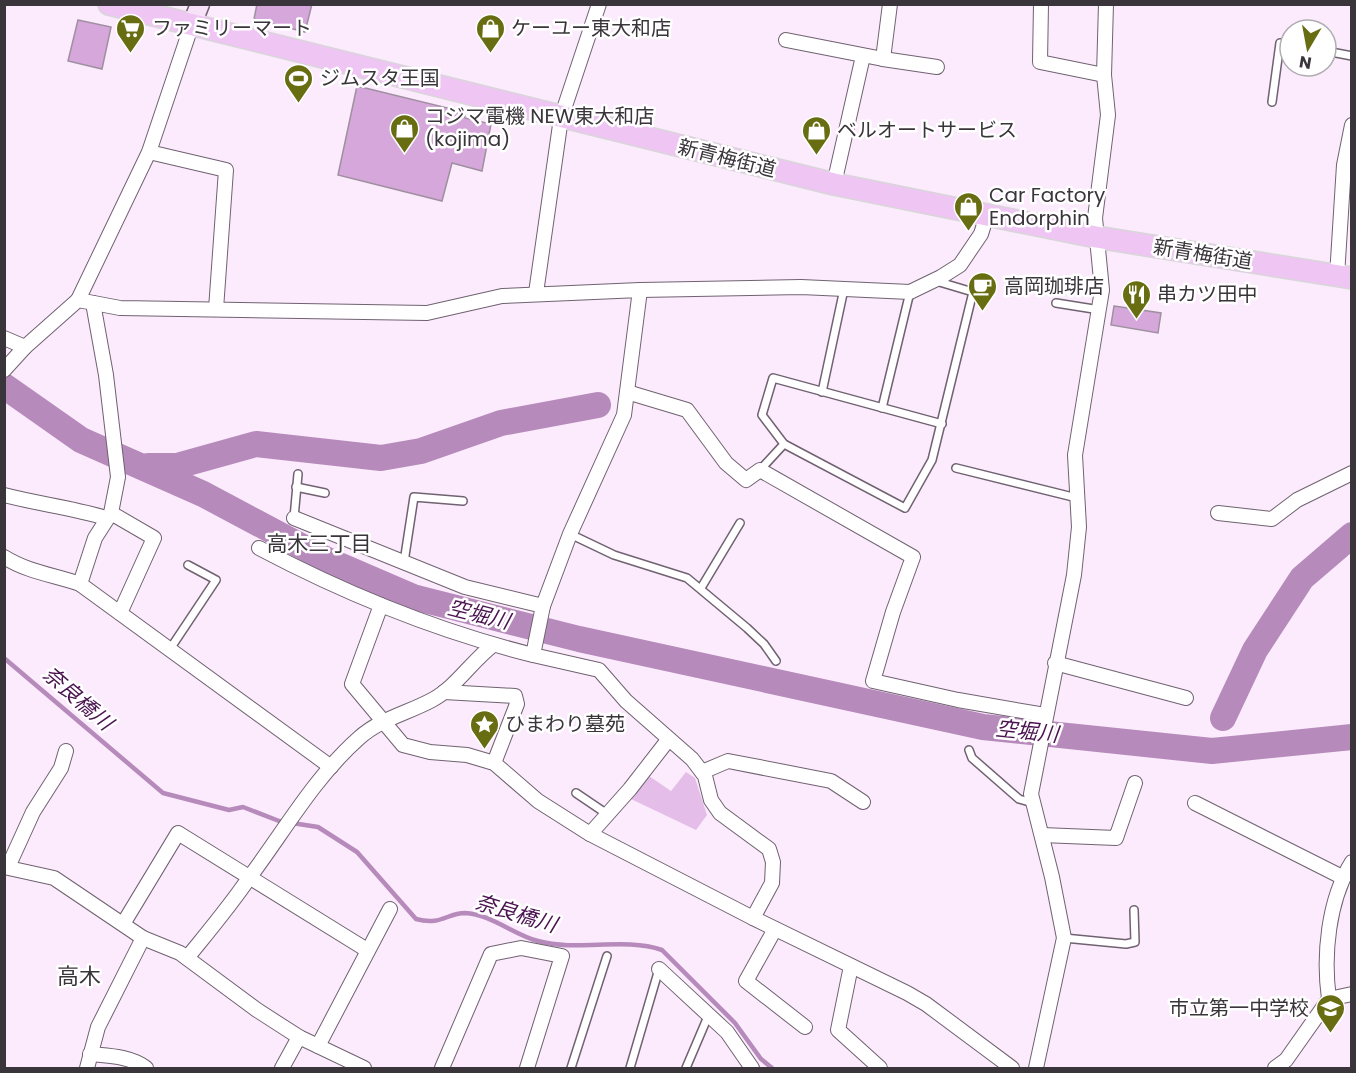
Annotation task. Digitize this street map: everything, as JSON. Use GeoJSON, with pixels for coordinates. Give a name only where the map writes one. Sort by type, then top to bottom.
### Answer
{"type":"FeatureCollection","features":[{"type":"Feature","properties":{"kind":"main road","name":"新青梅街道"},"geometry":{"type":"LineString","coordinates":[[109,4],[834,184],[1096,237],[1344,277]]}},
{"type":"Feature","properties":{"kind":"street"},"geometry":{"type":"LineString","coordinates":[[9,365],[25,347],[78,300],[148,152],[200,4]]}},
{"type":"Feature","properties":{"kind":"street"},"geometry":{"type":"LineString","coordinates":[[536,293],[561,118],[599,4]]}},
{"type":"Feature","properties":{"kind":"street"},"geometry":{"type":"LineString","coordinates":[[883,60],[890,4]]}},
{"type":"Feature","properties":{"kind":"street"},"geometry":{"type":"LineString","coordinates":[[1041,4],[1040,62],[1104,75]]}},
{"type":"Feature","properties":{"kind":"street"},"geometry":{"type":"LineString","coordinates":[[1036,1068],[1064,938],[1042,835],[1030,794],[1074,575],[1079,527],[1075,455],[1102,290],[1096,237],[1098,186],[1108,114],[1104,75],[1106,4]]}},
{"type":"Feature","properties":{"kind":"street"},"geometry":{"type":"LineString","coordinates":[[786,40],[883,60],[937,67]]}},
{"type":"Feature","properties":{"kind":"street"},"geometry":{"type":"LineString","coordinates":[[834,184],[863,56]]}},
{"type":"Feature","properties":{"kind":"street"},"geometry":{"type":"LineString","coordinates":[[1344,277],[1344,165],[1352,125]]}},
{"type":"Feature","properties":{"kind":"street"},"geometry":{"type":"LineString","coordinates":[[148,152],[226,170],[216,309]]}},
{"type":"Feature","properties":{"kind":"street"},"geometry":{"type":"LineString","coordinates":[[78,300],[120,308],[427,313],[502,296],[536,293],[801,286],[910,292],[960,264],[981,234],[987,215]]}},
{"type":"Feature","properties":{"kind":"street"},"geometry":{"type":"LineString","coordinates":[[533,652],[543,609],[570,534],[624,415],[640,290]]}},
{"type":"Feature","properties":{"kind":"street"},"geometry":{"type":"LineString","coordinates":[[80,584],[88,558],[109,515],[118,477],[93,303]]}},
{"type":"Feature","properties":{"kind":"street"},"geometry":{"type":"LineString","coordinates":[[4,338],[25,347]]}},
{"type":"Feature","properties":{"kind":"street"},"geometry":{"type":"LineString","coordinates":[[627,392],[687,410],[726,463],[746,480],[760,470],[913,557],[892,612],[873,681],[1044,717]]}},
{"type":"Feature","properties":{"kind":"street"},"geometry":{"type":"LineString","coordinates":[[1218,513],[1272,519],[1297,500],[1352,473]]}},
{"type":"Feature","properties":{"kind":"street"},"geometry":{"type":"LineString","coordinates":[[4,495],[56,508],[109,515],[154,538],[120,613]]}},
{"type":"Feature","properties":{"kind":"street"},"geometry":{"type":"LineString","coordinates":[[294,518],[404,565],[465,587],[543,609]]}},
{"type":"Feature","properties":{"kind":"street"},"geometry":{"type":"LineString","coordinates":[[260,548],[325,582],[381,605],[493,645],[533,652],[599,670],[626,701],[692,759],[702,772],[711,800],[720,813],[769,849],[773,862],[772,883],[753,918]]}},
{"type":"Feature","properties":{"kind":"street"},"geometry":{"type":"LineString","coordinates":[[4,557],[31,572],[51,574],[80,584],[331,767]]}},
{"type":"Feature","properties":{"kind":"street"},"geometry":{"type":"LineString","coordinates":[[381,605],[352,684],[403,745],[413,749],[467,755],[494,763],[538,801],[590,834],[926,1004],[1012,1068]]}},
{"type":"Feature","properties":{"kind":"street"},"geometry":{"type":"LineString","coordinates":[[187,958],[250,878],[292,814],[360,736],[444,692],[474,660],[493,645]]}},
{"type":"Feature","properties":{"kind":"street"},"geometry":{"type":"LineString","coordinates":[[1055,663],[1186,698]]}},
{"type":"Feature","properties":{"kind":"street"},"geometry":{"type":"LineString","coordinates":[[444,692],[515,696],[517,704],[494,763]]}},
{"type":"Feature","properties":{"kind":"street"},"geometry":{"type":"LineString","coordinates":[[590,834],[668,740]]}},
{"type":"Feature","properties":{"kind":"street"},"geometry":{"type":"LineString","coordinates":[[66,751],[62,768],[33,812],[6,867],[54,878],[143,938],[187,958],[256,1010],[299,1036],[364,1068]]}},
{"type":"Feature","properties":{"kind":"street"},"geometry":{"type":"LineString","coordinates":[[702,772],[728,761],[831,781],[863,802]]}},
{"type":"Feature","properties":{"kind":"street"},"geometry":{"type":"LineString","coordinates":[[1042,835],[1116,838],[1135,783]]}},
{"type":"Feature","properties":{"kind":"street"},"geometry":{"type":"LineString","coordinates":[[1195,803],[1342,877]]}},
{"type":"Feature","properties":{"kind":"street"},"geometry":{"type":"LineString","coordinates":[[123,924],[178,833],[367,950]]}},
{"type":"Feature","properties":{"kind":"street"},"geometry":{"type":"LineString","coordinates":[[1275,1068],[1286,1060],[1329,999],[1326,948],[1342,877],[1352,862]]}},
{"type":"Feature","properties":{"kind":"street"},"geometry":{"type":"LineString","coordinates":[[318,1046],[390,909]]}},
{"type":"Feature","properties":{"kind":"street"},"geometry":{"type":"LineString","coordinates":[[775,929],[746,981],[805,1026]]}},
{"type":"Feature","properties":{"kind":"street"},"geometry":{"type":"LineString","coordinates":[[87,1068],[107,1005],[143,938]]}},
{"type":"Feature","properties":{"kind":"street"},"geometry":{"type":"LineString","coordinates":[[442,1068],[491,954],[521,948],[562,956],[527,1068]]}},
{"type":"Feature","properties":{"kind":"street"},"geometry":{"type":"LineString","coordinates":[[851,966],[838,1030],[880,1068]]}},
{"type":"Feature","properties":{"kind":"street"},"geometry":{"type":"LineString","coordinates":[[659,969],[727,1032],[747,1065]]}},
{"type":"Feature","properties":{"kind":"street"},"geometry":{"type":"LineString","coordinates":[[1329,999],[1352,994]]}},
{"type":"Feature","properties":{"kind":"street"},"geometry":{"type":"LineString","coordinates":[[282,1068],[299,1036]]}},
{"type":"Feature","properties":{"kind":"street"},"geometry":{"type":"LineString","coordinates":[[90,1054],[117,1056],[139,1063],[146,1068]]}},
{"type":"Feature","properties":{"kind":"lane"},"geometry":{"type":"LineString","coordinates":[[1272,102],[1278,58]]}},
{"type":"Feature","properties":{"kind":"lane"},"geometry":{"type":"LineString","coordinates":[[935,280],[973,292],[942,424],[932,460],[905,508],[784,444],[762,415],[773,378],[942,424]]}},
{"type":"Feature","properties":{"kind":"lane"},"geometry":{"type":"LineString","coordinates":[[822,392],[844,289]]}},
{"type":"Feature","properties":{"kind":"lane"},"geometry":{"type":"LineString","coordinates":[[882,408],[910,292]]}},
{"type":"Feature","properties":{"kind":"lane"},"geometry":{"type":"LineString","coordinates":[[1056,303],[1100,310]]}},
{"type":"Feature","properties":{"kind":"lane"},"geometry":{"type":"LineString","coordinates":[[760,470],[784,444]]}},
{"type":"Feature","properties":{"kind":"lane"},"geometry":{"type":"LineString","coordinates":[[956,468],[1077,498]]}},
{"type":"Feature","properties":{"kind":"lane"},"geometry":{"type":"LineString","coordinates":[[294,518],[298,474]]}},
{"type":"Feature","properties":{"kind":"lane"},"geometry":{"type":"LineString","coordinates":[[296,487],[325,493]]}},
{"type":"Feature","properties":{"kind":"lane"},"geometry":{"type":"LineString","coordinates":[[404,565],[414,497],[463,501]]}},
{"type":"Feature","properties":{"kind":"lane"},"geometry":{"type":"LineString","coordinates":[[701,588],[740,523]]}},
{"type":"Feature","properties":{"kind":"lane"},"geometry":{"type":"LineString","coordinates":[[570,534],[623,558],[687,578],[764,644],[776,661]]}},
{"type":"Feature","properties":{"kind":"lane"},"geometry":{"type":"LineString","coordinates":[[169,651],[216,580],[188,565]]}},
{"type":"Feature","properties":{"kind":"lane"},"geometry":{"type":"LineString","coordinates":[[969,750],[972,758],[1019,799],[1033,803]]}},
{"type":"Feature","properties":{"kind":"lane"},"geometry":{"type":"LineString","coordinates":[[576,794],[607,814]]}},
{"type":"Feature","properties":{"kind":"lane"},"geometry":{"type":"LineString","coordinates":[[1064,938],[1126,944],[1135,942],[1134,910]]}},
{"type":"Feature","properties":{"kind":"lane"},"geometry":{"type":"LineString","coordinates":[[570,1068],[607,956]]}},
{"type":"Feature","properties":{"kind":"lane"},"geometry":{"type":"LineString","coordinates":[[630,1068],[659,969]]}},
{"type":"Feature","properties":{"kind":"lane"},"geometry":{"type":"LineString","coordinates":[[686,1068],[709,1014]]}},
{"type":"Feature","properties":{"kind":"shaded area"},"geometry":{"type":"Polygon","coordinates":[[[686,772],[695,778],[707,815],[696,830],[631,799],[649,776],[671,791],[686,772]]]}},
{"type":"Feature","properties":{"kind":"building"},"geometry":{"type":"Polygon","coordinates":[[[257,4],[312,4],[305,32],[254,19],[257,4]]]}},
{"type":"Feature","properties":{"kind":"building"},"geometry":{"type":"Polygon","coordinates":[[[78,20],[111,27],[102,69],[68,61],[78,20]]]}},
{"type":"Feature","properties":{"kind":"building"},"geometry":{"type":"Polygon","coordinates":[[[357,86],[464,112],[465,118],[491,124],[482,171],[452,163],[442,201],[338,175],[357,86]]]}},
{"type":"Feature","properties":{"kind":"building"},"geometry":{"type":"Polygon","coordinates":[[[1114,306],[1161,313],[1158,333],[1111,325],[1114,306]]]}},
{"type":"Feature","properties":{"kind":"waterway","name":"空堀川"},"geometry":{"type":"LineString","coordinates":[[4,386],[81,440],[203,494],[327,560],[413,597],[579,639],[983,727],[1212,751],[1352,737]]}},
{"type":"Feature","properties":{"kind":"waterway","name":"空堀川"},"geometry":{"type":"LineString","coordinates":[[148,466],[177,466],[256,444],[381,458],[421,451],[501,423],[598,405]]}},
{"type":"Feature","properties":{"kind":"waterway","name":"空堀川"},"geometry":{"type":"LineString","coordinates":[[1223,718],[1255,650],[1302,578],[1352,535]]}},
{"type":"Feature","properties":{"kind":"waterway","name":"奈良橋川"},"geometry":{"type":"LineString","coordinates":[[4,658],[163,793],[229,810],[243,807],[279,821],[318,827],[357,852],[416,919],[432,921],[465,913],[475,914],[529,938],[553,944],[616,944],[647,946],[662,950],[735,1023],[761,1059],[772,1068]]}},
{"type":"Feature","properties":{"kind":"place","name":"ファミリーマート"},"geometry":{"type":"Point","coordinates":[131,54]}},
{"type":"Feature","properties":{"kind":"place","name":"ケーユー東大和店"},"geometry":{"type":"Point","coordinates":[490,54]}},
{"type":"Feature","properties":{"kind":"place","name":"ジムスタ王国"},"geometry":{"type":"Point","coordinates":[299,104]}},
{"type":"Feature","properties":{"kind":"place","name":"コジマ電機 NEW東大和店 (kojima)"},"geometry":{"type":"Point","coordinates":[404,154]}},
{"type":"Feature","properties":{"kind":"place","name":"ベルオートサービス"},"geometry":{"type":"Point","coordinates":[816,156]}},
{"type":"Feature","properties":{"kind":"place","name":"Car Factory Endorphin"},"geometry":{"type":"Point","coordinates":[968,232]}},
{"type":"Feature","properties":{"kind":"place","name":"高岡珈琲店"},"geometry":{"type":"Point","coordinates":[983,312]}},
{"type":"Feature","properties":{"kind":"place","name":"串カツ田中"},"geometry":{"type":"Point","coordinates":[1136,320]}},
{"type":"Feature","properties":{"kind":"place","name":"ひまわり墓苑"},"geometry":{"type":"Point","coordinates":[484,750]}},
{"type":"Feature","properties":{"kind":"place","name":"市立第一中学校"},"geometry":{"type":"Point","coordinates":[1330,1034]}},
{"type":"Feature","properties":{"kind":"district","name":"高木三丁目"},"geometry":{"type":"Point","coordinates":[319,543]}},
{"type":"Feature","properties":{"kind":"district","name":"高木"},"geometry":{"type":"Point","coordinates":[79,976]}}]}
